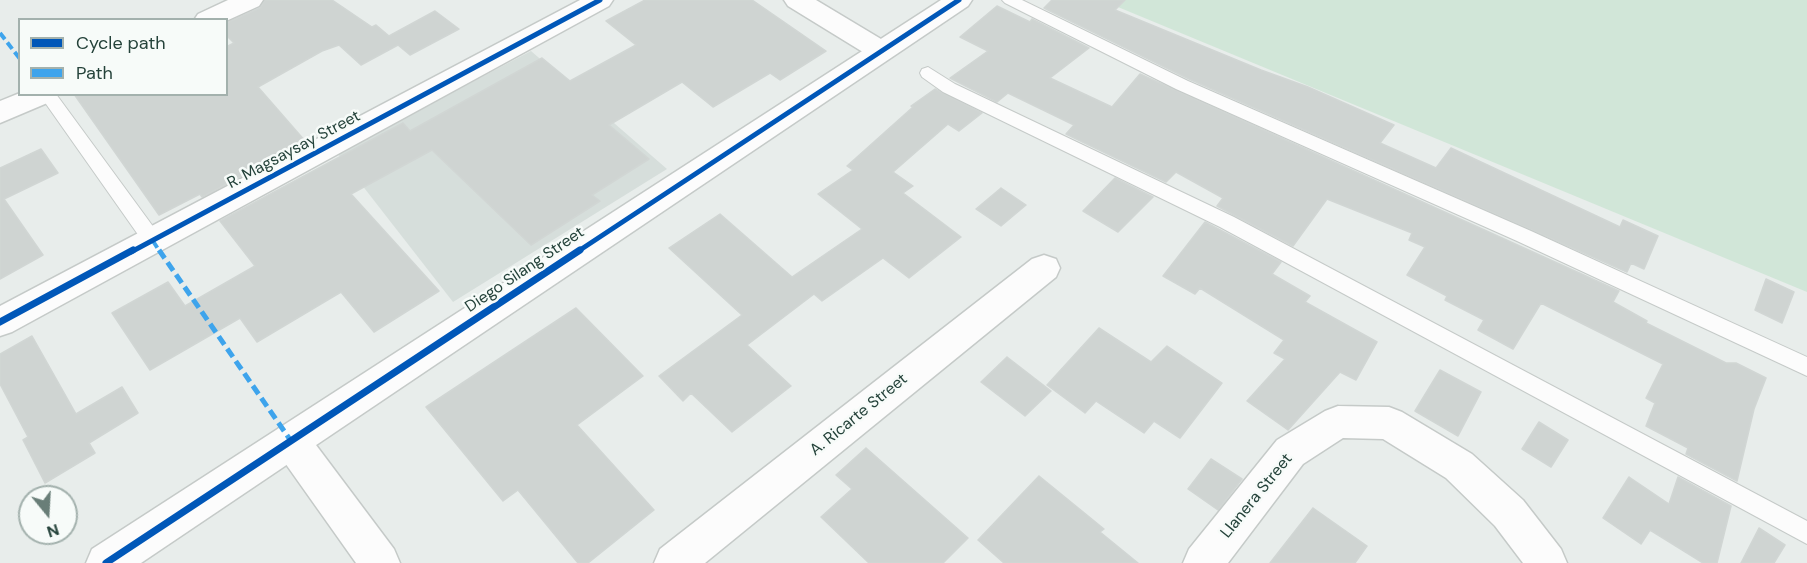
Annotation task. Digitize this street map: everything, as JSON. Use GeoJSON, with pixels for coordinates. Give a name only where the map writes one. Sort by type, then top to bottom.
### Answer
{"type":"FeatureCollection","features":[{"type":"Feature","properties":{"kind":"street"},"geometry":{"type":"LineString","coordinates":[[211,18],[250,0]]}},
{"type":"Feature","properties":{"kind":"street","name":"R. Magsaysay Street"},"geometry":{"type":"LineString","coordinates":[[0,322],[600,0]]}},
{"type":"Feature","properties":{"kind":"street"},"geometry":{"type":"LineString","coordinates":[[797,0],[881,51]]}},
{"type":"Feature","properties":{"kind":"street","name":"Diego Silang Street"},"geometry":{"type":"LineString","coordinates":[[106,563],[959,0]]}},
{"type":"Feature","properties":{"kind":"street"},"geometry":{"type":"LineString","coordinates":[[0,113],[38,96]]}},
{"type":"Feature","properties":{"kind":"street","name":"A. Ricarte Street"},"geometry":{"type":"LineString","coordinates":[[674,563],[1044,268]]}},
{"type":"Feature","properties":{"kind":"street","name":"Llanera Street"},"geometry":{"type":"LineString","coordinates":[[1203,563],[1290,452],[1338,422],[1389,423],[1459,466],[1509,513],[1547,563]]}},
{"type":"Feature","properties":{"kind":"street"},"geometry":{"type":"LineString","coordinates":[[291,441],[380,563]]}},
{"type":"Feature","properties":{"kind":"lane"},"geometry":{"type":"LineString","coordinates":[[1010,0],[1182,85],[1524,236],[1807,367]]}},
{"type":"Feature","properties":{"kind":"lane"},"geometry":{"type":"LineString","coordinates":[[928,73],[949,88],[1227,222],[1807,533]]}},
{"type":"Feature","properties":{"kind":"lane"},"geometry":{"type":"LineString","coordinates":[[48,96],[153,241]]}},
{"type":"Feature","properties":{"kind":"shaded area"},"geometry":{"type":"Polygon","coordinates":[[[531,51],[667,169],[453,302],[337,153],[531,51]]]}},
{"type":"Feature","properties":{"kind":"green space"},"geometry":{"type":"Polygon","coordinates":[[[1101,0],[1807,0],[1807,292],[1101,0]]]}},
{"type":"Feature","properties":{"kind":"building"},"geometry":{"type":"Polygon","coordinates":[[[265,0],[332,0],[372,27],[376,25],[389,36],[435,11],[459,29],[410,55],[398,45],[361,65],[339,45],[322,51],[258,87],[306,142],[202,197],[200,194],[159,215],[75,96],[228,96],[228,46],[234,43],[228,37],[228,22],[260,8],[265,0]]]}},
{"type":"Feature","properties":{"kind":"building"},"geometry":{"type":"Polygon","coordinates":[[[645,0],[752,0],[826,51],[780,80],[770,73],[713,107],[682,82],[609,125],[649,159],[592,195],[600,201],[531,245],[432,150],[351,194],[439,291],[374,332],[341,292],[257,342],[240,318],[150,370],[112,313],[168,282],[185,306],[255,266],[220,221],[403,123],[410,131],[542,58],[570,81],[636,45],[606,21],[645,0]]]}},
{"type":"Feature","properties":{"kind":"building"},"geometry":{"type":"Polygon","coordinates":[[[1052,0],[1125,0],[1115,10],[1308,87],[1394,125],[1380,143],[1436,168],[1451,148],[1620,227],[1623,220],[1658,236],[1644,269],[1631,263],[1627,272],[1189,79],[1044,8],[1052,0]]]}},
{"type":"Feature","properties":{"kind":"building"},"geometry":{"type":"Polygon","coordinates":[[[997,6],[1030,22],[1032,19],[1089,48],[1050,78],[1112,107],[1140,74],[1619,291],[1613,302],[1647,321],[1646,323],[1726,363],[1736,363],[1766,378],[1754,409],[1737,481],[1686,454],[1688,448],[1646,426],[1655,403],[1646,398],[1663,364],[1541,303],[1513,349],[1478,330],[1484,320],[1445,300],[1447,296],[1407,275],[1425,247],[1409,240],[1412,233],[1327,199],[1293,246],[1217,206],[1223,198],[1176,172],[1166,182],[1066,134],[1074,125],[1008,93],[997,102],[950,78],[988,51],[960,37],[997,6]]]}},
{"type":"Feature","properties":{"kind":"building"},"geometry":{"type":"Polygon","coordinates":[[[935,89],[982,113],[959,131],[948,124],[893,172],[913,186],[903,193],[961,237],[909,278],[883,258],[822,301],[814,294],[747,345],[791,386],[732,432],[691,393],[683,401],[659,376],[742,315],[669,248],[720,214],[792,277],[862,229],[818,194],[853,170],[847,166],[913,107],[911,106],[935,89]]]}},
{"type":"Feature","properties":{"kind":"building"},"geometry":{"type":"Polygon","coordinates":[[[41,149],[58,173],[4,199],[43,255],[0,279],[0,168],[41,149]]]}},
{"type":"Feature","properties":{"kind":"building"},"geometry":{"type":"Polygon","coordinates":[[[1115,178],[1153,197],[1118,232],[1083,211],[1115,178]]]}},
{"type":"Feature","properties":{"kind":"building"},"geometry":{"type":"Polygon","coordinates":[[[1001,188],[1026,205],[1001,226],[976,209],[1001,188]]]}},
{"type":"Feature","properties":{"kind":"building"},"geometry":{"type":"Polygon","coordinates":[[[1205,222],[1281,262],[1272,274],[1310,296],[1305,302],[1377,342],[1356,380],[1340,372],[1288,430],[1247,401],[1285,359],[1274,353],[1284,340],[1200,288],[1195,294],[1163,276],[1205,222]]]}},
{"type":"Feature","properties":{"kind":"building"},"geometry":{"type":"Polygon","coordinates":[[[1766,279],[1794,292],[1782,323],[1755,310],[1766,279]]]}},
{"type":"Feature","properties":{"kind":"building"},"geometry":{"type":"Polygon","coordinates":[[[576,308],[643,376],[577,425],[654,510],[588,563],[578,563],[518,490],[503,501],[426,407],[576,308]]]}},
{"type":"Feature","properties":{"kind":"building"},"geometry":{"type":"Polygon","coordinates":[[[1099,328],[1151,362],[1167,346],[1222,383],[1180,438],[1154,421],[1144,433],[1096,401],[1085,413],[1047,385],[1099,328]]]}},
{"type":"Feature","properties":{"kind":"building"},"geometry":{"type":"Polygon","coordinates":[[[32,336],[76,414],[122,387],[138,413],[89,443],[95,453],[45,483],[23,440],[28,437],[0,384],[0,354],[32,336]]]}},
{"type":"Feature","properties":{"kind":"building"},"geometry":{"type":"Polygon","coordinates":[[[1007,357],[1051,391],[1025,416],[981,382],[1007,357]]]}},
{"type":"Feature","properties":{"kind":"building"},"geometry":{"type":"Polygon","coordinates":[[[1440,370],[1481,392],[1458,436],[1415,411],[1440,370]]]}},
{"type":"Feature","properties":{"kind":"building"},"geometry":{"type":"Polygon","coordinates":[[[1539,422],[1568,440],[1551,467],[1522,449],[1539,422]]]}},
{"type":"Feature","properties":{"kind":"building"},"geometry":{"type":"Polygon","coordinates":[[[866,448],[968,538],[943,563],[869,563],[821,517],[852,489],[836,475],[866,448]]]}},
{"type":"Feature","properties":{"kind":"building"},"geometry":{"type":"Polygon","coordinates":[[[1211,459],[1242,479],[1218,510],[1188,489],[1211,459]]]}},
{"type":"Feature","properties":{"kind":"building"},"geometry":{"type":"Polygon","coordinates":[[[1039,476],[1104,529],[1100,532],[1138,563],[1004,563],[978,540],[1039,476]]]}},
{"type":"Feature","properties":{"kind":"building"},"geometry":{"type":"Polygon","coordinates":[[[1629,477],[1669,504],[1678,477],[1731,506],[1717,563],[1703,563],[1650,530],[1641,544],[1603,518],[1629,477]]]}},
{"type":"Feature","properties":{"kind":"building"},"geometry":{"type":"Polygon","coordinates":[[[1313,508],[1367,546],[1355,563],[1270,563],[1313,508]]]}},
{"type":"Feature","properties":{"kind":"building"},"geometry":{"type":"Polygon","coordinates":[[[1759,528],[1785,545],[1774,563],[1741,563],[1759,528]]]}},
{"type":"Feature","properties":{"kind":"marked path"},"geometry":{"type":"LineString","coordinates":[[0,33],[18,56]]}},
{"type":"Feature","properties":{"kind":"marked path"},"geometry":{"type":"LineString","coordinates":[[153,241],[291,441]]}},
{"type":"Feature","properties":{"kind":"cycle path"},"geometry":{"type":"LineString","coordinates":[[0,322],[600,0]]}},
{"type":"Feature","properties":{"kind":"cycle path"},"geometry":{"type":"LineString","coordinates":[[106,563],[959,0]]}}]}
